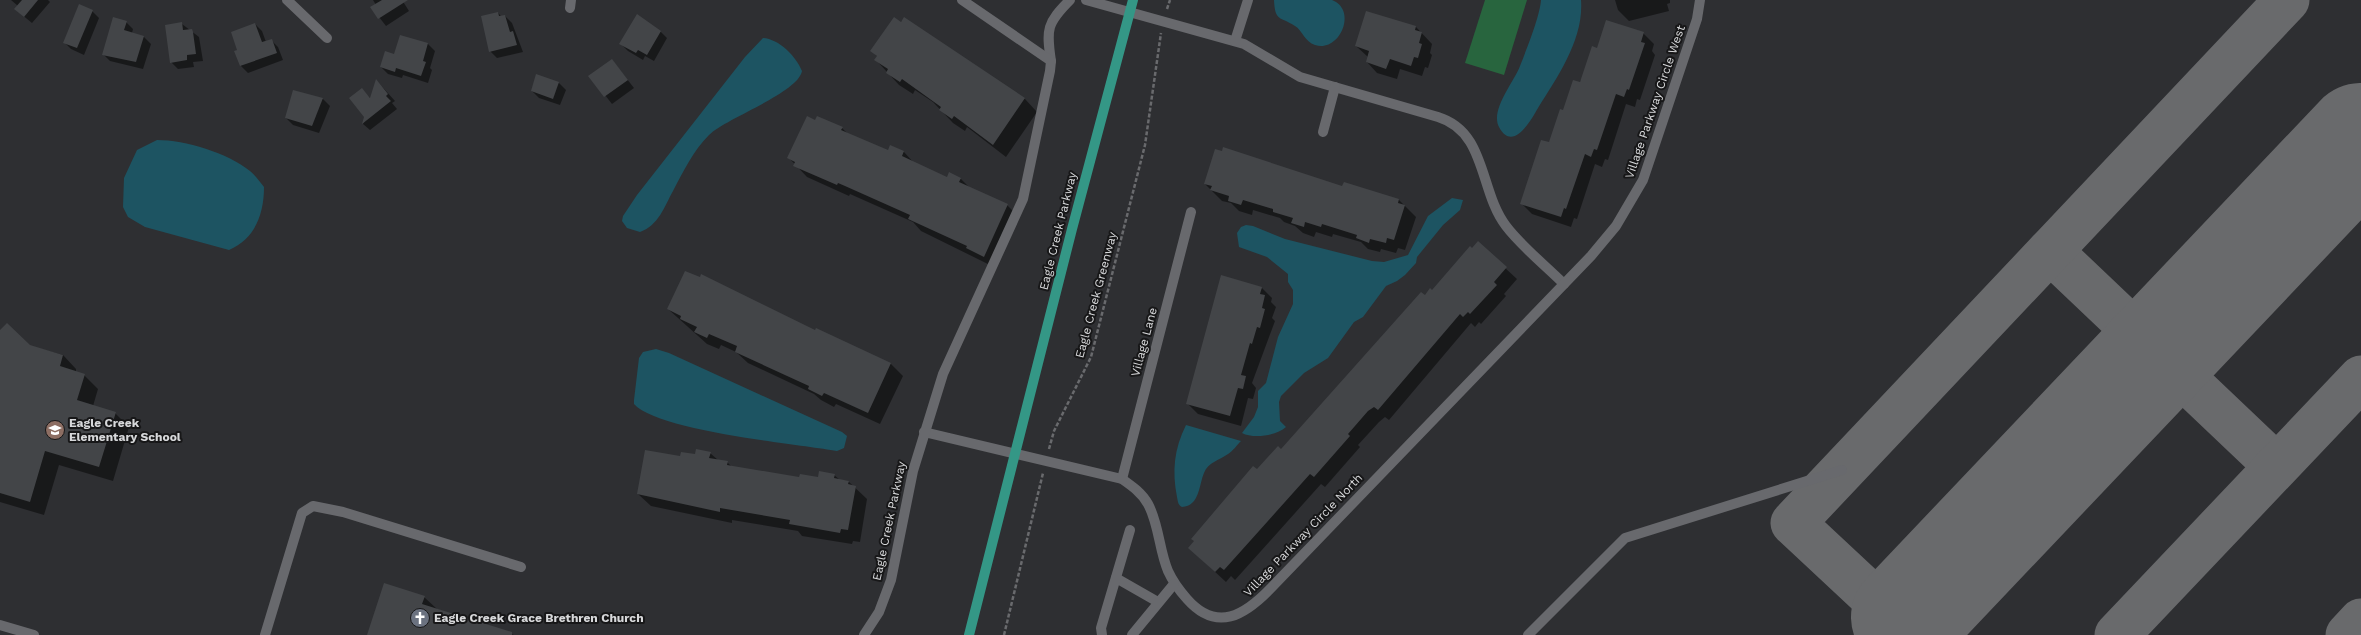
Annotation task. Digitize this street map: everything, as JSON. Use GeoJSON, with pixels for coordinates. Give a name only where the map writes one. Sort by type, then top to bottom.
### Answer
{"type":"FeatureCollection","features":[{"type":"Feature","properties":{"kind":"main road","name":"Eagle Creek Parkway"},"geometry":{"type":"LineString","coordinates":[[969,635],[1016,455],[1072,229],[1133,0]]}},
{"type":"Feature","properties":{"kind":"street"},"geometry":{"type":"LineString","coordinates":[[287,0],[327,38]]}},
{"type":"Feature","properties":{"kind":"street"},"geometry":{"type":"LineString","coordinates":[[962,0],[1051,61]]}},
{"type":"Feature","properties":{"kind":"street","name":"Eagle Creek Parkway"},"geometry":{"type":"LineString","coordinates":[[864,635],[879,612],[891,580],[907,498],[924,432],[951,355],[1023,199],[1051,61],[1048,30],[1055,15],[1070,0]]}},
{"type":"Feature","properties":{"kind":"street"},"geometry":{"type":"LineString","coordinates":[[1086,0],[1129,14],[1235,41],[1254,49],[1278,66],[1300,77],[1438,116],[1458,127],[1469,139],[1474,148],[1493,205],[1506,227],[1564,284]]}},
{"type":"Feature","properties":{"kind":"street"},"geometry":{"type":"LineString","coordinates":[[1235,41],[1248,0]]}},
{"type":"Feature","properties":{"kind":"street","name":"Village Parkway Circle West"},"geometry":{"type":"LineString","coordinates":[[1564,284],[1611,232],[1643,180],[1697,19],[1700,0]]}},
{"type":"Feature","properties":{"kind":"street"},"geometry":{"type":"LineString","coordinates":[[1323,132],[1335,87]]}},
{"type":"Feature","properties":{"kind":"street","name":"Village Lane"},"geometry":{"type":"LineString","coordinates":[[1122,479],[1191,212]]}},
{"type":"Feature","properties":{"kind":"street","name":"Village Parkway Circle North"},"geometry":{"type":"LineString","coordinates":[[1016,455],[1122,479],[1138,491],[1148,504],[1174,584],[1198,610],[1216,617],[1232,616],[1252,607],[1564,284]]}},
{"type":"Feature","properties":{"kind":"street"},"geometry":{"type":"LineString","coordinates":[[924,432],[1016,455]]}},
{"type":"Feature","properties":{"kind":"street"},"geometry":{"type":"LineString","coordinates":[[1528,635],[1625,538],[1842,470]]}},
{"type":"Feature","properties":{"kind":"street"},"geometry":{"type":"LineString","coordinates":[[265,635],[302,513],[313,506],[343,512],[521,567]]}},
{"type":"Feature","properties":{"kind":"street"},"geometry":{"type":"LineString","coordinates":[[1102,635],[1101,628],[1130,530]]}},
{"type":"Feature","properties":{"kind":"street"},"geometry":{"type":"LineString","coordinates":[[1116,578],[1158,602]]}},
{"type":"Feature","properties":{"kind":"street"},"geometry":{"type":"LineString","coordinates":[[1132,635],[1174,584]]}},
{"type":"Feature","properties":{"kind":"street"},"geometry":{"type":"LineString","coordinates":[[0,625],[34,635]]}},
{"type":"Feature","properties":{"kind":"path","name":"Eagle Creek Greenway"},"geometry":{"type":"LineString","coordinates":[[1004,635],[1054,431],[1091,356],[1145,145],[1162,22],[1170,0]]}},
{"type":"Feature","properties":{"kind":"green space"},"geometry":{"type":"Polygon","coordinates":[[[1485,0],[1527,0],[1504,75],[1465,63],[1485,0]]]}},
{"type":"Feature","properties":{"kind":"water"},"geometry":{"type":"Polygon","coordinates":[[[1274,0],[1332,0],[1340,5],[1344,12],[1345,21],[1343,29],[1332,43],[1324,46],[1315,45],[1309,41],[1297,28],[1279,18],[1276,12],[1274,0]]]}},
{"type":"Feature","properties":{"kind":"water"},"geometry":{"type":"Polygon","coordinates":[[[1541,0],[1581,0],[1581,15],[1578,29],[1568,57],[1531,120],[1521,132],[1516,136],[1510,137],[1504,134],[1499,127],[1497,120],[1500,104],[1517,73],[1526,52],[1541,0]]]}},
{"type":"Feature","properties":{"kind":"water"},"geometry":{"type":"Polygon","coordinates":[[[763,38],[775,41],[791,54],[802,71],[798,79],[788,88],[718,128],[709,135],[703,141],[689,162],[664,209],[652,225],[640,232],[627,228],[622,221],[623,216],[637,195],[745,57],[763,38]]]}},
{"type":"Feature","properties":{"kind":"water"},"geometry":{"type":"Polygon","coordinates":[[[157,140],[180,142],[218,153],[241,164],[256,177],[264,187],[264,197],[260,216],[252,232],[238,245],[229,250],[145,227],[128,217],[123,207],[124,178],[137,150],[157,140]]]}},
{"type":"Feature","properties":{"kind":"water"},"geometry":{"type":"Polygon","coordinates":[[[1452,198],[1463,200],[1460,210],[1443,225],[1417,257],[1416,263],[1405,275],[1386,286],[1363,317],[1354,322],[1328,358],[1304,373],[1281,396],[1279,402],[1280,421],[1286,427],[1276,433],[1264,436],[1252,436],[1242,433],[1254,417],[1258,407],[1258,391],[1266,383],[1278,337],[1293,304],[1293,290],[1288,282],[1288,274],[1267,257],[1239,247],[1237,233],[1241,227],[1246,225],[1253,226],[1285,239],[1372,261],[1384,262],[1408,255],[1428,216],[1452,198]]]}},
{"type":"Feature","properties":{"kind":"water"},"geometry":{"type":"Polygon","coordinates":[[[656,349],[669,353],[842,432],[847,436],[844,448],[837,451],[729,435],[670,422],[648,413],[634,404],[639,358],[643,352],[656,349]]]}},
{"type":"Feature","properties":{"kind":"water"},"geometry":{"type":"Polygon","coordinates":[[[1186,425],[1241,441],[1230,453],[1208,466],[1204,473],[1196,499],[1188,506],[1182,507],[1179,504],[1175,487],[1174,469],[1179,443],[1186,425]]]}},
{"type":"Feature","properties":{"kind":"building"},"geometry":{"type":"Polygon","coordinates":[[[22,0],[38,0],[24,17],[14,9],[22,0]]]}},
{"type":"Feature","properties":{"kind":"building"},"geometry":{"type":"Polygon","coordinates":[[[382,0],[408,0],[378,19],[370,7],[382,0]]]}},
{"type":"Feature","properties":{"kind":"building"},"geometry":{"type":"Polygon","coordinates":[[[79,4],[93,10],[77,48],[63,43],[79,4]]]}},
{"type":"Feature","properties":{"kind":"building"},"geometry":{"type":"Polygon","coordinates":[[[1366,11],[1416,26],[1415,30],[1422,32],[1419,43],[1422,44],[1418,58],[1414,57],[1411,66],[1390,59],[1386,69],[1366,62],[1369,51],[1355,46],[1366,11]]]}},
{"type":"Feature","properties":{"kind":"building"},"geometry":{"type":"Polygon","coordinates":[[[498,12],[499,16],[505,15],[510,32],[513,31],[517,45],[489,52],[481,16],[498,12]]]}},
{"type":"Feature","properties":{"kind":"building"},"geometry":{"type":"Polygon","coordinates":[[[637,14],[661,31],[647,55],[638,50],[636,53],[619,44],[637,14]]]}},
{"type":"Feature","properties":{"kind":"building"},"geometry":{"type":"Polygon","coordinates":[[[113,17],[127,21],[124,30],[144,36],[136,62],[102,55],[113,17]]]}},
{"type":"Feature","properties":{"kind":"building"},"geometry":{"type":"Polygon","coordinates":[[[894,17],[901,22],[904,17],[1025,98],[993,145],[954,116],[952,119],[939,110],[941,107],[902,79],[900,82],[886,73],[888,69],[874,60],[877,56],[870,51],[894,17]]]}},
{"type":"Feature","properties":{"kind":"building"},"geometry":{"type":"Polygon","coordinates":[[[1606,20],[1644,32],[1641,42],[1645,43],[1629,90],[1627,89],[1624,97],[1616,94],[1597,150],[1594,149],[1591,157],[1585,154],[1566,209],[1564,208],[1561,217],[1520,204],[1541,140],[1549,142],[1560,109],[1563,110],[1573,80],[1580,82],[1592,46],[1597,48],[1606,20]]]}},
{"type":"Feature","properties":{"kind":"building"},"geometry":{"type":"Polygon","coordinates":[[[182,22],[183,30],[192,29],[196,54],[187,55],[187,60],[170,63],[165,25],[182,22]]]}},
{"type":"Feature","properties":{"kind":"building"},"geometry":{"type":"Polygon","coordinates":[[[255,23],[262,42],[272,39],[277,53],[240,66],[234,51],[237,50],[231,32],[255,23]]]}},
{"type":"Feature","properties":{"kind":"building"},"geometry":{"type":"Polygon","coordinates":[[[400,35],[428,43],[423,61],[426,62],[421,76],[396,68],[395,72],[380,67],[385,51],[394,54],[400,35]]]}},
{"type":"Feature","properties":{"kind":"building"},"geometry":{"type":"Polygon","coordinates":[[[612,59],[628,80],[604,97],[588,76],[612,59]]]}},
{"type":"Feature","properties":{"kind":"building"},"geometry":{"type":"Polygon","coordinates":[[[536,74],[559,82],[553,99],[531,91],[536,74]]]}},
{"type":"Feature","properties":{"kind":"building"},"geometry":{"type":"Polygon","coordinates":[[[376,79],[388,94],[386,96],[391,101],[362,124],[364,117],[349,98],[362,88],[370,98],[376,79]]]}},
{"type":"Feature","properties":{"kind":"building"},"geometry":{"type":"Polygon","coordinates":[[[293,90],[323,98],[312,126],[285,118],[293,90]]]}},
{"type":"Feature","properties":{"kind":"building"},"geometry":{"type":"Polygon","coordinates":[[[807,116],[815,120],[817,116],[843,127],[841,130],[888,150],[890,145],[904,151],[902,156],[947,177],[949,172],[961,178],[959,182],[1008,204],[984,257],[966,248],[967,246],[908,219],[910,215],[838,183],[837,185],[793,166],[795,162],[787,158],[807,116]]]}},
{"type":"Feature","properties":{"kind":"building"},"geometry":{"type":"Polygon","coordinates":[[[1223,147],[1342,186],[1344,182],[1399,199],[1398,203],[1405,205],[1394,240],[1387,238],[1386,243],[1370,239],[1369,243],[1356,238],[1357,235],[1322,224],[1321,227],[1305,222],[1304,227],[1291,223],[1293,218],[1273,212],[1273,209],[1243,200],[1241,205],[1228,201],[1229,196],[1210,190],[1212,186],[1204,184],[1215,149],[1222,151],[1223,147]]]}},
{"type":"Feature","properties":{"kind":"building"},"geometry":{"type":"Polygon","coordinates":[[[1478,241],[1507,267],[1494,282],[1497,285],[1470,314],[1468,312],[1463,317],[1460,314],[1378,410],[1374,407],[1368,411],[1348,434],[1350,436],[1314,477],[1310,474],[1224,570],[1220,567],[1215,572],[1188,548],[1194,541],[1191,539],[1253,466],[1257,469],[1278,446],[1281,449],[1421,292],[1425,295],[1430,288],[1432,290],[1470,246],[1472,248],[1478,241]]]}},
{"type":"Feature","properties":{"kind":"building"},"geometry":{"type":"Polygon","coordinates":[[[685,271],[700,277],[701,274],[815,330],[816,328],[891,363],[868,413],[824,393],[822,396],[808,389],[809,386],[735,352],[737,346],[709,334],[707,338],[694,332],[697,327],[680,319],[681,316],[667,309],[685,271]]]}},
{"type":"Feature","properties":{"kind":"building"},"geometry":{"type":"Polygon","coordinates":[[[1221,275],[1262,287],[1260,294],[1265,295],[1262,308],[1265,309],[1260,328],[1257,327],[1252,344],[1250,343],[1241,375],[1246,376],[1243,389],[1238,388],[1230,416],[1186,404],[1221,275]]]}},
{"type":"Feature","properties":{"kind":"building","name":"Eagle Creek Elementary School"},"geometry":{"type":"Polygon","coordinates":[[[7,323],[30,345],[63,355],[60,366],[85,374],[77,400],[116,412],[99,467],[45,451],[30,502],[0,493],[0,330],[7,323]]]}},
{"type":"Feature","properties":{"kind":"building"},"geometry":{"type":"Polygon","coordinates":[[[696,449],[711,452],[709,458],[728,461],[727,465],[799,477],[800,474],[818,477],[819,471],[835,474],[834,478],[849,481],[848,484],[856,486],[848,530],[841,529],[840,533],[789,524],[790,520],[720,508],[720,512],[637,494],[645,450],[680,456],[681,452],[695,454],[696,449]]]}},
{"type":"Feature","properties":{"kind":"building","name":"Eagle Creek Grace Brethren Church"},"geometry":{"type":"Polygon","coordinates":[[[384,583],[425,596],[422,604],[512,632],[512,635],[367,635],[384,583]]]}},
{"type":"Feature","properties":{"kind":"taxiway"},"geometry":{"type":"LineString","coordinates":[[1913,635],[1793,523],[2287,0]]}},
{"type":"Feature","properties":{"kind":"taxiway"},"geometry":{"type":"LineString","coordinates":[[2050,251],[2269,459]]}},
{"type":"Feature","properties":{"kind":"taxiway"},"geometry":{"type":"LineString","coordinates":[[2117,635],[2361,378]]}},
{"type":"Feature","properties":{"kind":"taxiway"},"geometry":{"type":"LineString","coordinates":[[2348,635],[2361,621]]}},
{"type":"Feature","properties":{"kind":"runway"},"geometry":{"type":"LineString","coordinates":[[1907,617],[2361,139]]}},
{"type":"Feature","properties":{"kind":"place","name":"Eagle Creek Elementary School"},"geometry":{"type":"Point","coordinates":[55,430]}},
{"type":"Feature","properties":{"kind":"place","name":"Eagle Creek Grace Brethren Church"},"geometry":{"type":"Point","coordinates":[420,618]}}]}
